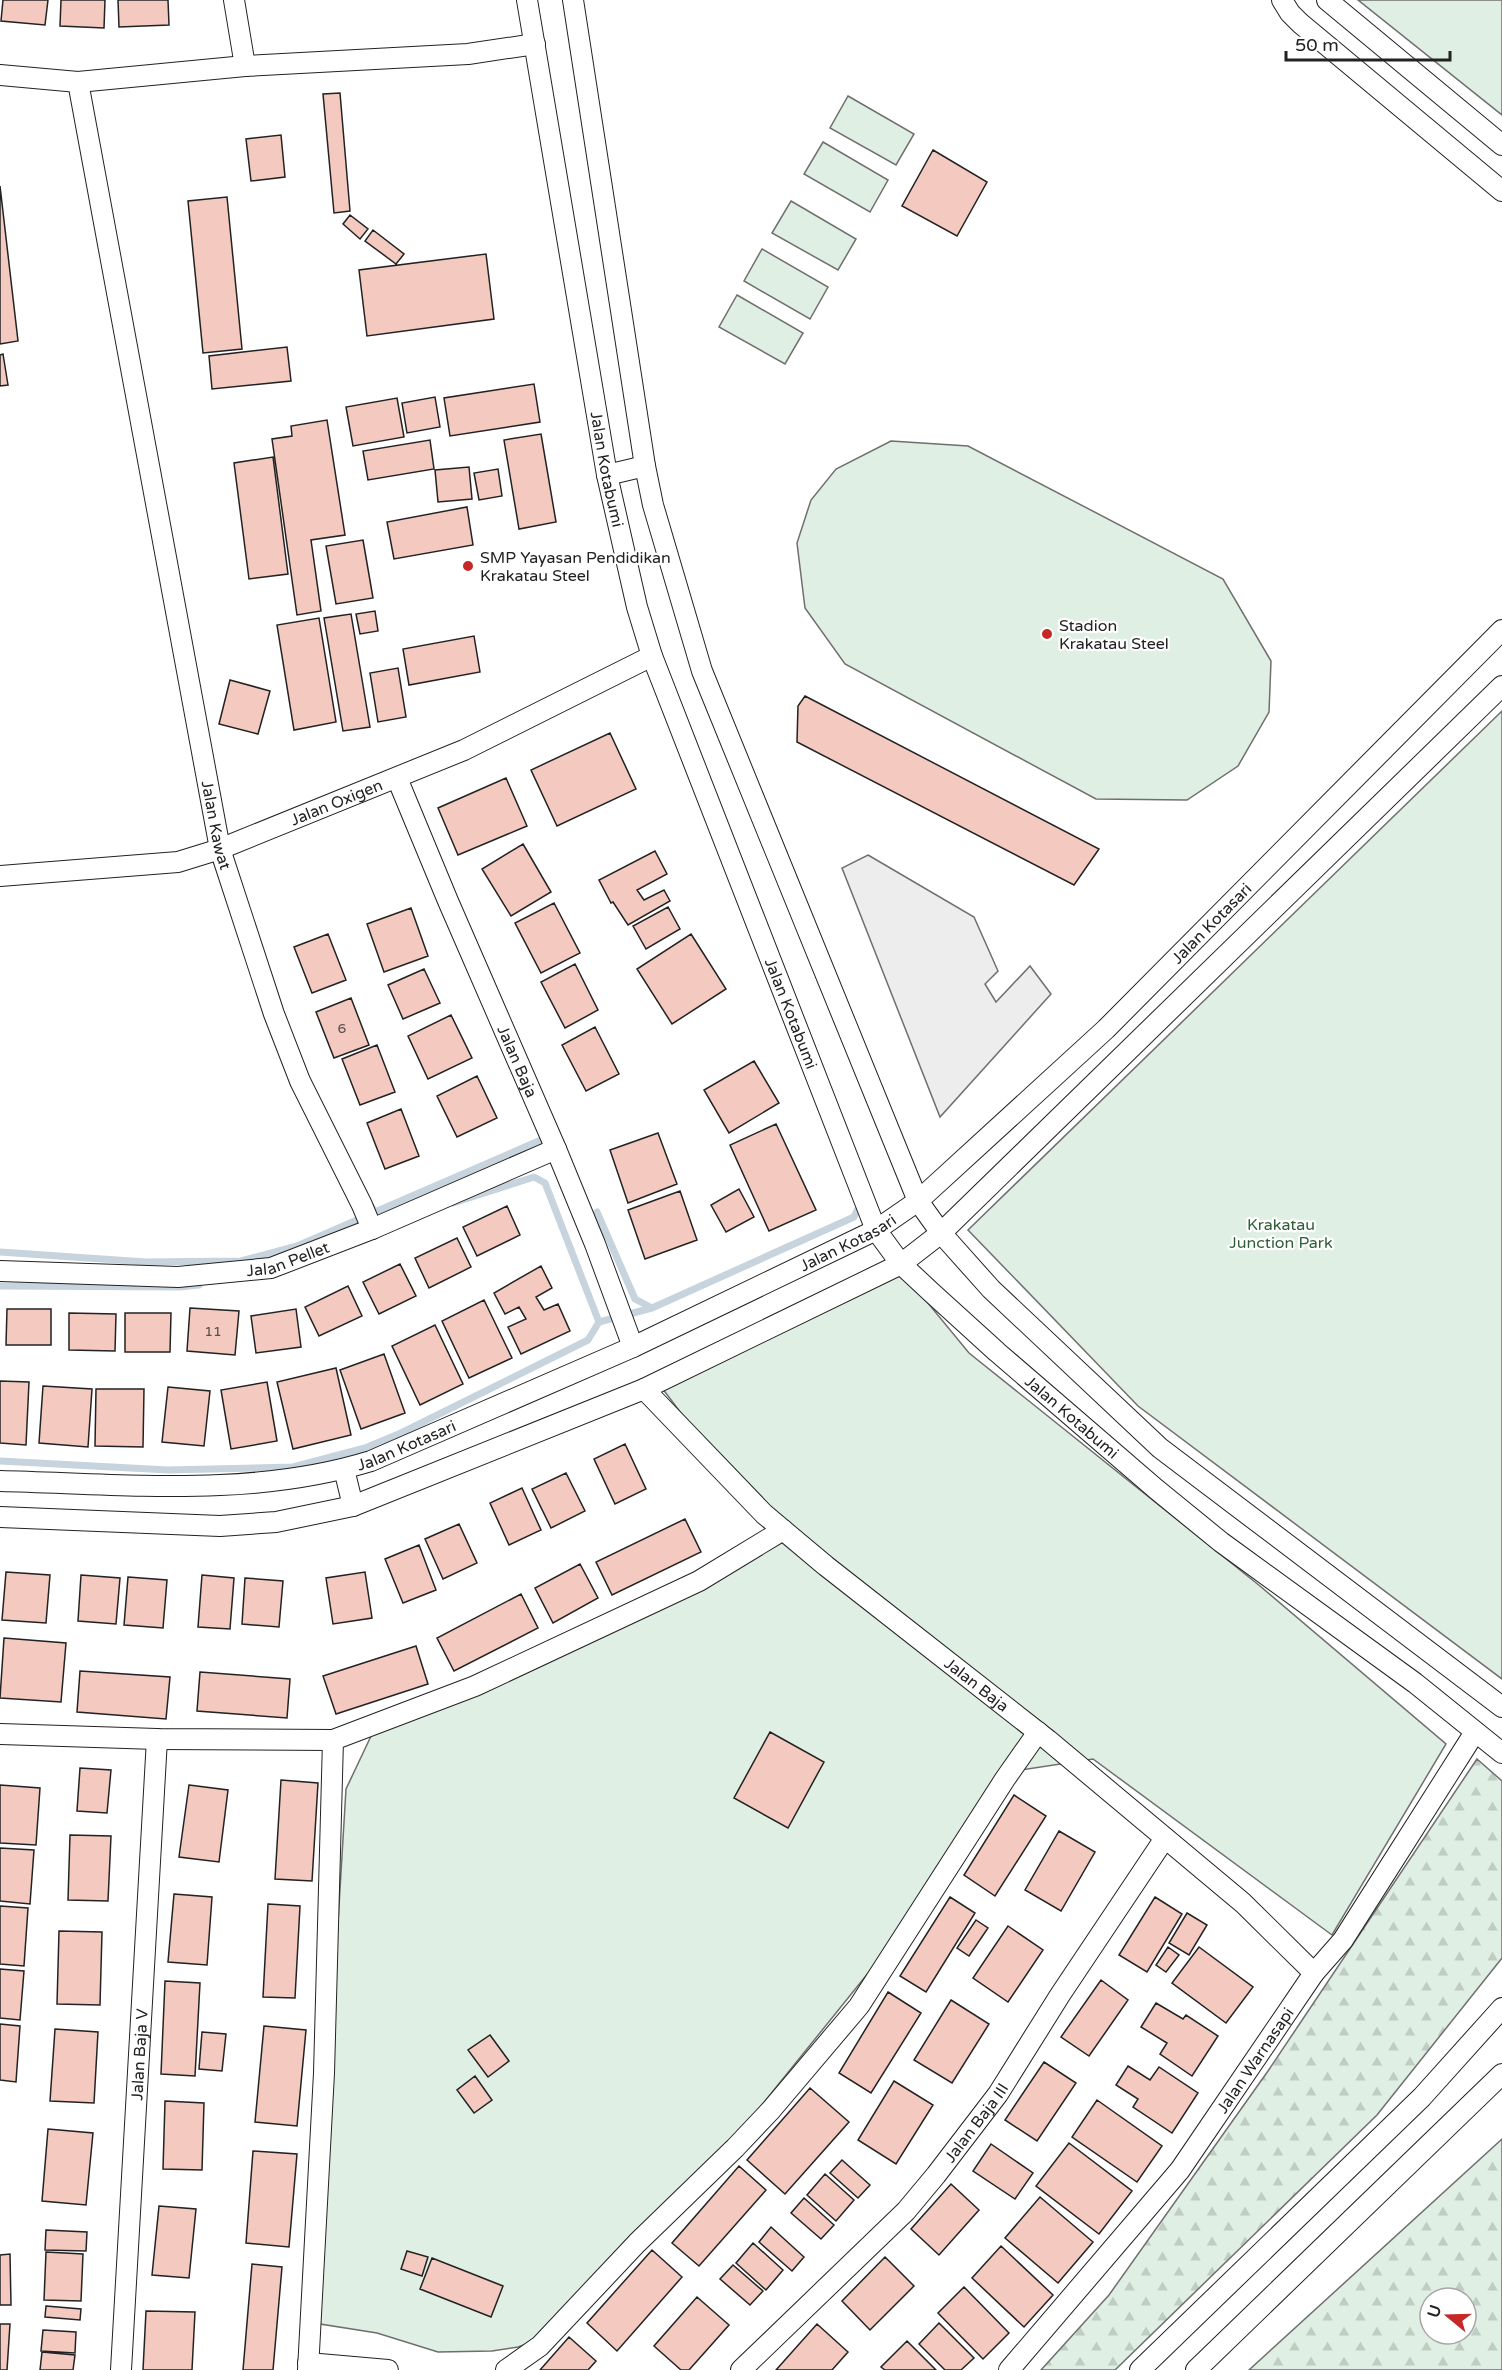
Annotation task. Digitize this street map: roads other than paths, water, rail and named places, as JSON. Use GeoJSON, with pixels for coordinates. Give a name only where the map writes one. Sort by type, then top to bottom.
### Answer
{"type":"FeatureCollection","features":[{"type":"Feature","properties":{"kind":"street"},"geometry":{"type":"LineString","coordinates":[[234,0],[245,66]]}},
{"type":"Feature","properties":{"kind":"street","name":"Jalan Kotabumi"},"geometry":{"type":"LineString","coordinates":[[527,0],[607,475],[637,607],[652,656],[876,1230],[901,1264],[997,1352],[1172,1502],[1221,1542],[1415,1683],[1502,1753]]}},
{"type":"Feature","properties":{"kind":"street"},"geometry":{"type":"LineString","coordinates":[[573,0],[653,505],[702,671],[918,1201],[941,1233],[991,1288],[1160,1448],[1502,1707]]}},
{"type":"Feature","properties":{"kind":"street"},"geometry":{"type":"LineString","coordinates":[[1282,0],[1300,23],[1502,191]]}},
{"type":"Feature","properties":{"kind":"street"},"geometry":{"type":"LineString","coordinates":[[1327,0],[1502,145]]}},
{"type":"Feature","properties":{"kind":"street"},"geometry":{"type":"LineString","coordinates":[[0,75],[78,82],[245,66],[468,54],[535,44]]}},
{"type":"Feature","properties":{"kind":"street","name":"Jalan Kawat"},"geometry":{"type":"LineString","coordinates":[[78,82],[220,849],[274,1014],[300,1081],[368,1220]]}},
{"type":"Feature","properties":{"kind":"street"},"geometry":{"type":"LineString","coordinates":[[607,475],[645,466]]}},
{"type":"Feature","properties":{"kind":"street","name":"Jalan Kotasari"},"geometry":{"type":"LineString","coordinates":[[0,1481],[220,1486],[289,1479],[344,1469],[371,1461],[876,1230],[918,1201],[1106,1029],[1502,630]]}},
{"type":"Feature","properties":{"kind":"street","name":"Jalan Oxigen"},"geometry":{"type":"LineString","coordinates":[[0,876],[178,862],[220,849],[464,750],[652,656]]}},
{"type":"Feature","properties":{"kind":"street","name":"Jalan Kotasari"},"geometry":{"type":"LineString","coordinates":[[0,1517],[220,1526],[276,1522],[353,1506],[644,1389],[901,1264],[941,1233],[1502,686]]}},
{"type":"Feature","properties":{"kind":"street","name":"Jalan Baja"},"geometry":{"type":"LineString","coordinates":[[397,778],[485,988],[556,1149],[631,1343]]}},
{"type":"Feature","properties":{"kind":"street","name":"Jalan Pellet"},"geometry":{"type":"LineString","coordinates":[[0,1271],[178,1278],[271,1268],[368,1220],[556,1149]]}},
{"type":"Feature","properties":{"kind":"street","name":"Jalan Baja"},"geometry":{"type":"LineString","coordinates":[[644,1389],[747,1497],[783,1530],[1038,1732],[1243,1903],[1314,1973]]}},
{"type":"Feature","properties":{"kind":"street"},"geometry":{"type":"LineString","coordinates":[[344,1469],[353,1506]]}},
{"type":"Feature","properties":{"kind":"street"},"geometry":{"type":"LineString","coordinates":[[0,1734],[157,1739],[333,1740],[475,1686],[699,1581],[783,1530]]}},
{"type":"Feature","properties":{"kind":"street"},"geometry":{"type":"LineString","coordinates":[[506,2370],[540,2346],[638,2243],[727,2157],[771,2110],[859,2006],[1005,1779],[1038,1732]]}},
{"type":"Feature","properties":{"kind":"street","name":"Jalan Warnasapi"},"geometry":{"type":"LineString","coordinates":[[1009,2370],[1180,2170],[1314,1973],[1343,1940],[1475,1732]]}},
{"type":"Feature","properties":{"kind":"street","name":"Jalan Baja V"},"geometry":{"type":"LineString","coordinates":[[121,2370],[157,1739]]}},
{"type":"Feature","properties":{"kind":"street"},"geometry":{"type":"LineString","coordinates":[[333,1740],[324,2073],[308,2366],[388,2370]]}},
{"type":"Feature","properties":{"kind":"street","name":"Jalan Baja III"},"geometry":{"type":"LineString","coordinates":[[741,2370],[906,2211],[936,2175],[998,2094],[1060,1995],[1165,1838]]}},
{"type":"Feature","properties":{"kind":"street"},"geometry":{"type":"LineString","coordinates":[[1140,2370],[1422,2097],[1502,2008]]}},
{"type":"Feature","properties":{"kind":"street"},"geometry":{"type":"LineString","coordinates":[[1196,2370],[1502,2074]]}},
{"type":"Feature","properties":{"kind":"waterway"},"geometry":{"type":"LineString","coordinates":[[371,1206],[375,1212],[541,1140]]}},
{"type":"Feature","properties":{"kind":"waterway"},"geometry":{"type":"LineString","coordinates":[[453,1203],[534,1177],[545,1183],[599,1322]]}},
{"type":"Feature","properties":{"kind":"waterway"},"geometry":{"type":"LineString","coordinates":[[597,1212],[635,1299],[652,1308],[854,1217],[861,1202]]}},
{"type":"Feature","properties":{"kind":"waterway"},"geometry":{"type":"LineString","coordinates":[[0,1252],[146,1262],[241,1261],[297,1246],[364,1217]]}},
{"type":"Feature","properties":{"kind":"waterway"},"geometry":{"type":"LineString","coordinates":[[0,1286],[180,1287],[199,1285]]}},
{"type":"Feature","properties":{"kind":"waterway"},"geometry":{"type":"LineString","coordinates":[[0,1461],[168,1470],[293,1467],[365,1448],[401,1433],[588,1340],[599,1322],[652,1308]]}},
{"type":"Feature","properties":{"kind":"place","name":"SMP Yayasan Pendidikan Krakatau Steel"},"geometry":{"type":"Point","coordinates":[468,566]}},
{"type":"Feature","properties":{"kind":"place","name":"Stadion Krakatau Steel"},"geometry":{"type":"Point","coordinates":[1047,634]}},
{"type":"Feature","properties":{"kind":"park label","name":"Krakatau Junction Park"},"geometry":{"type":"Point","coordinates":[1281,1233]}}]}
